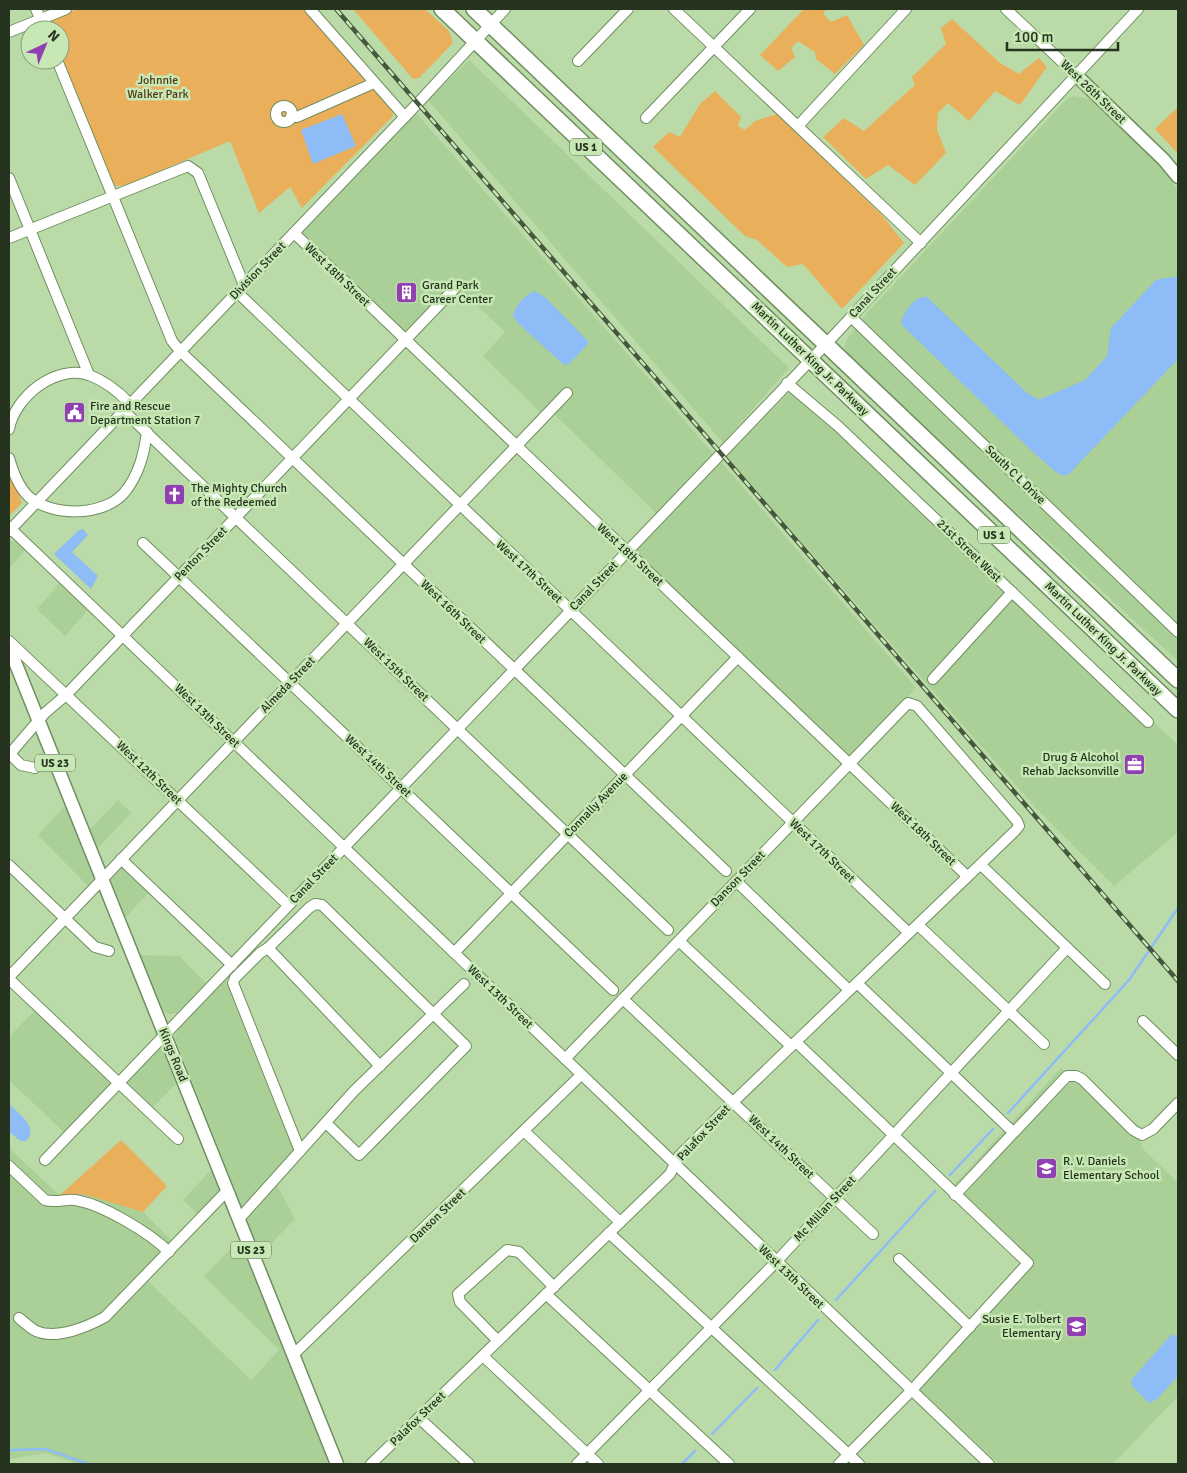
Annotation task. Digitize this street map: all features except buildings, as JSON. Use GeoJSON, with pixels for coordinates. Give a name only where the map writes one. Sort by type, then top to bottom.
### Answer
{"type":"FeatureCollection","features":[{"type":"Feature","properties":{"kind":"highway","name":"Martin Luther King Jr. Parkway"},"geometry":{"type":"LineString","coordinates":[[442,9],[1178,710]]}},
{"type":"Feature","properties":{"kind":"highway","name":"Martin Luther King Jr. Parkway"},"geometry":{"type":"LineString","coordinates":[[474,9],[1178,680]]}},
{"type":"Feature","properties":{"kind":"main road","name":"West 26th Street"},"geometry":{"type":"LineString","coordinates":[[1076,75],[1164,160],[1178,178]]}},
{"type":"Feature","properties":{"kind":"main road","name":"Kings Road"},"geometry":{"type":"LineString","coordinates":[[9,646],[337,1464]]}},
{"type":"Feature","properties":{"kind":"street"},"geometry":{"type":"LineString","coordinates":[[36,9],[40,19]]}},
{"type":"Feature","properties":{"kind":"street"},"geometry":{"type":"LineString","coordinates":[[9,32],[66,9]]}},
{"type":"Feature","properties":{"kind":"street"},"geometry":{"type":"LineString","coordinates":[[310,9],[405,117]]}},
{"type":"Feature","properties":{"kind":"street","name":"Division Street"},"geometry":{"type":"LineString","coordinates":[[10,530],[405,117],[505,9]]}},
{"type":"Feature","properties":{"kind":"street"},"geometry":{"type":"LineString","coordinates":[[578,61],[628,9]]}},
{"type":"Feature","properties":{"kind":"street"},"geometry":{"type":"LineString","coordinates":[[674,9],[921,243]]}},
{"type":"Feature","properties":{"kind":"street"},"geometry":{"type":"LineString","coordinates":[[646,118],[750,9]]}},
{"type":"Feature","properties":{"kind":"street"},"geometry":{"type":"LineString","coordinates":[[798,126],[906,9]]}},
{"type":"Feature","properties":{"kind":"street","name":"West 26th Street"},"geometry":{"type":"LineString","coordinates":[[1006,9],[1076,75]]}},
{"type":"Feature","properties":{"kind":"street","name":"Canal Street"},"geometry":{"type":"LineString","coordinates":[[45,1160],[826,344],[1138,9]]}},
{"type":"Feature","properties":{"kind":"street","name":"West 16th Street"},"geometry":{"type":"LineString","coordinates":[[61,70],[172,341],[180,351],[726,871]]}},
{"type":"Feature","properties":{"kind":"street"},"geometry":{"type":"LineString","coordinates":[[291,116],[296,117],[374,83]]}},
{"type":"Feature","properties":{"kind":"street"},"geometry":{"type":"LineString","coordinates":[[9,238],[184,166],[192,167],[198,173],[244,284]]}},
{"type":"Feature","properties":{"kind":"street"},"geometry":{"type":"LineString","coordinates":[[9,178],[89,375],[74,374],[49,380],[29,393],[12,406],[9,429]]}},
{"type":"Feature","properties":{"kind":"street","name":"West 18th Street"},"geometry":{"type":"LineString","coordinates":[[294,233],[967,876]]}},
{"type":"Feature","properties":{"kind":"street","name":"Penton Street"},"geometry":{"type":"LineString","coordinates":[[9,754],[456,287]]}},
{"type":"Feature","properties":{"kind":"street","name":"West 17th Street"},"geometry":{"type":"LineString","coordinates":[[237,292],[909,933]]}},
{"type":"Feature","properties":{"kind":"street","name":"South C L Drive"},"geometry":{"type":"LineString","coordinates":[[851,317],[1178,632]]}},
{"type":"Feature","properties":{"kind":"street","name":"West 15th Street"},"geometry":{"type":"LineString","coordinates":[[89,375],[112,388],[146,432],[668,930]]}},
{"type":"Feature","properties":{"kind":"street","name":"21st Street West"},"geometry":{"type":"LineString","coordinates":[[787,383],[838,426],[1148,722]]}},
{"type":"Feature","properties":{"kind":"street","name":"Almeda Street"},"geometry":{"type":"LineString","coordinates":[[9,978],[120,859],[460,506],[566,393]]}},
{"type":"Feature","properties":{"kind":"street"},"geometry":{"type":"LineString","coordinates":[[9,458],[19,484],[36,502],[65,510],[100,508],[113,502],[125,492],[138,470],[146,432]]}},
{"type":"Feature","properties":{"kind":"street","name":"West 13th Street"},"geometry":{"type":"LineString","coordinates":[[10,530],[234,741],[989,1464]]}},
{"type":"Feature","properties":{"kind":"street","name":"West 14th Street"},"geometry":{"type":"LineString","coordinates":[[143,543],[613,990]]}},
{"type":"Feature","properties":{"kind":"street"},"geometry":{"type":"LineString","coordinates":[[933,679],[1012,592]]}},
{"type":"Feature","properties":{"kind":"street","name":"West 12th Street"},"geometry":{"type":"LineString","coordinates":[[9,641],[288,906]]}},
{"type":"Feature","properties":{"kind":"street","name":"Connally Avenue"},"geometry":{"type":"LineString","coordinates":[[454,953],[738,657]]}},
{"type":"Feature","properties":{"kind":"street","name":"Danson Street"},"geometry":{"type":"LineString","coordinates":[[565,1059],[904,705],[912,702],[917,706],[1017,821],[1018,826]]}},
{"type":"Feature","properties":{"kind":"street"},"geometry":{"type":"LineString","coordinates":[[9,754],[21,765],[35,768]]}},
{"type":"Feature","properties":{"kind":"street","name":"Palafox Street"},"geometry":{"type":"LineString","coordinates":[[372,1464],[670,1174],[679,1156],[733,1102],[980,865],[1018,826]]}},
{"type":"Feature","properties":{"kind":"street"},"geometry":{"type":"LineString","coordinates":[[120,859],[232,965]]}},
{"type":"Feature","properties":{"kind":"street"},"geometry":{"type":"LineString","coordinates":[[9,865],[95,947],[109,951]]}},
{"type":"Feature","properties":{"kind":"street"},"geometry":{"type":"LineString","coordinates":[[980,865],[1104,984]]}},
{"type":"Feature","properties":{"kind":"street"},"geometry":{"type":"LineString","coordinates":[[736,881],[951,1073],[1013,1132]]}},
{"type":"Feature","properties":{"kind":"street"},"geometry":{"type":"LineString","coordinates":[[300,1151],[233,983],[234,978],[260,953],[268,948],[309,908],[316,904],[322,905],[423,1006],[433,1013],[466,1046],[359,1155],[326,1123]]}},
{"type":"Feature","properties":{"kind":"street"},"geometry":{"type":"LineString","coordinates":[[918,925],[1044,1044]]}},
{"type":"Feature","properties":{"kind":"street"},"geometry":{"type":"LineString","coordinates":[[679,941],[794,1044],[1028,1263],[911,1390],[839,1464]]}},
{"type":"Feature","properties":{"kind":"street"},"geometry":{"type":"LineString","coordinates":[[268,948],[380,1066]]}},
{"type":"Feature","properties":{"kind":"street","name":"Mc Millan Street"},"geometry":{"type":"LineString","coordinates":[[577,1464],[776,1262],[1067,948]]}},
{"type":"Feature","properties":{"kind":"street"},"geometry":{"type":"LineString","coordinates":[[9,978],[178,1139]]}},
{"type":"Feature","properties":{"kind":"street"},"geometry":{"type":"LineString","coordinates":[[239,1219],[380,1066],[464,984]]}},
{"type":"Feature","properties":{"kind":"street","name":"West 14th Street"},"geometry":{"type":"LineString","coordinates":[[623,999],[873,1234]]}},
{"type":"Feature","properties":{"kind":"street"},"geometry":{"type":"LineString","coordinates":[[1143,1021],[1178,1055]]}},
{"type":"Feature","properties":{"kind":"street","name":"Danson Street"},"geometry":{"type":"LineString","coordinates":[[293,1355],[525,1132],[581,1075]]}},
{"type":"Feature","properties":{"kind":"street"},"geometry":{"type":"LineString","coordinates":[[955,1195],[1062,1079],[1071,1075],[1082,1080],[1133,1130],[1142,1135],[1174,1115],[1178,1103]]}},
{"type":"Feature","properties":{"kind":"street"},"geometry":{"type":"LineString","coordinates":[[525,1132],[620,1222]]}},
{"type":"Feature","properties":{"kind":"street"},"geometry":{"type":"LineString","coordinates":[[9,1166],[45,1200],[74,1200],[86,1203],[140,1228],[170,1250]]}},
{"type":"Feature","properties":{"kind":"street"},"geometry":{"type":"LineString","coordinates":[[20,1318],[35,1330],[48,1334],[68,1331],[94,1323],[105,1317],[228,1192]]}},
{"type":"Feature","properties":{"kind":"street"},"geometry":{"type":"LineString","coordinates":[[609,1233],[858,1464]]}},
{"type":"Feature","properties":{"kind":"street"},"geometry":{"type":"LineString","coordinates":[[498,1341],[460,1302],[458,1294],[507,1250],[519,1252],[550,1291],[649,1391],[729,1464]]}},
{"type":"Feature","properties":{"kind":"street"},"geometry":{"type":"LineString","coordinates":[[899,1259],[970,1327]]}},
{"type":"Feature","properties":{"kind":"street"},"geometry":{"type":"LineString","coordinates":[[483,1356],[598,1464]]}},
{"type":"Feature","properties":{"kind":"street"},"geometry":{"type":"LineString","coordinates":[[419,1418],[469,1464]]}},
{"type":"Feature","properties":{"kind":"shaded area"},"geometry":{"type":"Polygon","coordinates":[[[469,60],[789,368],[723,443],[428,100],[469,60]]]}},
{"type":"Feature","properties":{"kind":"shaded area"},"geometry":{"type":"Polygon","coordinates":[[[1073,96],[1089,99],[1156,162],[1178,190],[1178,661],[848,357],[844,349],[846,341],[867,313],[1067,99],[1073,96]]]}},
{"type":"Feature","properties":{"kind":"shaded area"},"geometry":{"type":"Polygon","coordinates":[[[416,113],[713,454],[657,514],[548,408],[542,414],[483,356],[505,332],[461,290],[404,346],[294,240],[416,113]]]}},
{"type":"Feature","properties":{"kind":"shaded area"},"geometry":{"type":"Polygon","coordinates":[[[798,384],[1178,745],[1178,832],[1114,886],[1036,808],[726,456],[798,384]]]}},
{"type":"Feature","properties":{"kind":"shaded area"},"geometry":{"type":"Polygon","coordinates":[[[721,462],[916,688],[849,757],[634,552],[721,462]]]}},
{"type":"Feature","properties":{"kind":"shaded area"},"geometry":{"type":"Polygon","coordinates":[[[9,541],[16,541],[26,550],[9,568],[9,541]]]}},
{"type":"Feature","properties":{"kind":"shaded area"},"geometry":{"type":"Polygon","coordinates":[[[60,583],[88,610],[65,636],[37,609],[60,583]]]}},
{"type":"Feature","properties":{"kind":"shaded area"},"geometry":{"type":"Polygon","coordinates":[[[118,800],[131,813],[98,848],[90,829],[118,800]]]}},
{"type":"Feature","properties":{"kind":"shaded area"},"geometry":{"type":"Polygon","coordinates":[[[65,806],[95,881],[89,887],[38,835],[65,806]]]}},
{"type":"Feature","properties":{"kind":"shaded area"},"geometry":{"type":"Polygon","coordinates":[[[121,865],[149,892],[126,917],[110,877],[121,865]]]}},
{"type":"Feature","properties":{"kind":"shaded area"},"geometry":{"type":"Polygon","coordinates":[[[141,955],[179,956],[206,983],[177,1013],[168,1014],[163,1011],[141,955]]]}},
{"type":"Feature","properties":{"kind":"shaded area"},"geometry":{"type":"Polygon","coordinates":[[[225,980],[295,1152],[272,1176],[295,1219],[261,1254],[175,1038],[179,1028],[225,980]]]}},
{"type":"Feature","properties":{"kind":"shaded area"},"geometry":{"type":"Polygon","coordinates":[[[36,1009],[113,1083],[65,1133],[9,1080],[9,1037],[36,1009]]]}},
{"type":"Feature","properties":{"kind":"shaded area"},"geometry":{"type":"Polygon","coordinates":[[[161,1046],[176,1084],[152,1108],[125,1083],[161,1046]]]}},
{"type":"Feature","properties":{"kind":"shaded area","name":"Susie E. Tolbert Elementary"},"geometry":{"type":"Polygon","coordinates":[[[1061,1068],[1141,1142],[1142,1148],[1178,1183],[1178,1396],[1113,1464],[999,1464],[918,1388],[1034,1264],[952,1187],[1061,1068]]]}},
{"type":"Feature","properties":{"kind":"shaded area"},"geometry":{"type":"Polygon","coordinates":[[[9,1148],[59,1195],[83,1194],[143,1212],[179,1248],[148,1281],[251,1380],[279,1350],[204,1276],[239,1241],[329,1464],[78,1464],[46,1453],[9,1459],[9,1148]]]}},
{"type":"Feature","properties":{"kind":"shaded area"},"geometry":{"type":"Polygon","coordinates":[[[211,1170],[220,1193],[199,1215],[183,1200],[211,1170]]]}},
{"type":"Feature","properties":{"kind":"green space","name":"Johnnie Walker Park"},"geometry":{"type":"Polygon","coordinates":[[[77,9],[305,9],[392,109],[393,116],[302,208],[290,187],[259,213],[230,141],[127,185],[116,186],[111,182],[65,70],[70,70],[70,20],[54,20],[77,9]]]}},
{"type":"Feature","properties":{"kind":"green space"},"geometry":{"type":"Polygon","coordinates":[[[353,9],[425,9],[449,31],[453,43],[419,78],[413,79],[353,9]]]}},
{"type":"Feature","properties":{"kind":"green space"},"geometry":{"type":"Polygon","coordinates":[[[804,9],[827,9],[823,14],[831,22],[847,15],[864,45],[835,74],[816,59],[815,52],[798,41],[791,48],[795,57],[778,71],[760,55],[804,9]]]}},
{"type":"Feature","properties":{"kind":"green space"},"geometry":{"type":"Polygon","coordinates":[[[952,19],[1000,63],[1019,74],[1039,58],[1047,67],[1020,105],[995,91],[969,121],[948,103],[938,113],[937,130],[946,153],[915,185],[888,165],[866,179],[823,137],[844,118],[864,131],[915,85],[912,77],[946,44],[941,28],[952,19]]]}},
{"type":"Feature","properties":{"kind":"green space"},"geometry":{"type":"Polygon","coordinates":[[[715,91],[741,117],[738,126],[745,130],[755,121],[777,114],[880,213],[904,243],[842,309],[803,264],[787,267],[757,240],[745,236],[653,147],[669,132],[680,137],[700,104],[715,91]]]}},
{"type":"Feature","properties":{"kind":"green space"},"geometry":{"type":"Polygon","coordinates":[[[1178,107],[1178,154],[1155,129],[1178,107]]]}},
{"type":"Feature","properties":{"kind":"green space"},"geometry":{"type":"Polygon","coordinates":[[[9,472],[21,495],[19,496],[22,503],[9,516],[9,472]]]}},
{"type":"Feature","properties":{"kind":"green space"},"geometry":{"type":"Polygon","coordinates":[[[121,1140],[167,1186],[143,1212],[83,1194],[59,1196],[121,1140]]]}},
{"type":"Feature","properties":{"kind":"water"},"geometry":{"type":"Polygon","coordinates":[[[342,114],[356,146],[313,164],[301,130],[342,114]]]}},
{"type":"Feature","properties":{"kind":"water"},"geometry":{"type":"Polygon","coordinates":[[[1178,276],[1178,359],[1069,474],[1064,476],[1057,473],[1033,452],[901,324],[910,306],[918,299],[927,297],[1027,393],[1037,399],[1041,399],[1085,380],[1107,356],[1111,328],[1156,280],[1178,276]]]}},
{"type":"Feature","properties":{"kind":"water"},"geometry":{"type":"Polygon","coordinates":[[[535,291],[546,298],[588,341],[588,344],[569,364],[564,365],[518,323],[513,316],[521,301],[535,291]]]}},
{"type":"Feature","properties":{"kind":"water"},"geometry":{"type":"Polygon","coordinates":[[[83,529],[88,535],[72,552],[98,576],[91,589],[54,554],[79,530],[83,529]]]}},
{"type":"Feature","properties":{"kind":"water"},"geometry":{"type":"Polygon","coordinates":[[[9,1104],[22,1116],[29,1126],[30,1136],[26,1141],[21,1141],[9,1132],[9,1104]]]}},
{"type":"Feature","properties":{"kind":"water"},"geometry":{"type":"Polygon","coordinates":[[[1172,1334],[1178,1337],[1178,1376],[1157,1399],[1149,1403],[1132,1386],[1131,1380],[1172,1334]]]}},
{"type":"Feature","properties":{"kind":"waterway"},"geometry":{"type":"LineString","coordinates":[[1008,1113],[1129,980],[1178,908]]}},
{"type":"Feature","properties":{"kind":"waterway"},"geometry":{"type":"LineString","coordinates":[[950,1175],[993,1129]]}},
{"type":"Feature","properties":{"kind":"waterway"},"geometry":{"type":"LineString","coordinates":[[836,1300],[935,1191]]}},
{"type":"Feature","properties":{"kind":"waterway"},"geometry":{"type":"LineString","coordinates":[[775,1370],[818,1320]]}},
{"type":"Feature","properties":{"kind":"waterway"},"geometry":{"type":"LineString","coordinates":[[712,1434],[757,1388]]}},
{"type":"Feature","properties":{"kind":"waterway"},"geometry":{"type":"LineString","coordinates":[[9,1450],[46,1449],[88,1464]]}},
{"type":"Feature","properties":{"kind":"waterway"},"geometry":{"type":"LineString","coordinates":[[682,1464],[695,1451]]}},
{"type":"Feature","properties":{"kind":"railway"},"geometry":{"type":"LineString","coordinates":[[336,9],[1178,981]]}},
{"type":"Feature","properties":{"kind":"place","name":"Grand Park Career Center"},"geometry":{"type":"Point","coordinates":[406,292]}},
{"type":"Feature","properties":{"kind":"place","name":"Fire and Rescue Department Station 7"},"geometry":{"type":"Point","coordinates":[74,413]}},
{"type":"Feature","properties":{"kind":"place","name":"The Mighty Church of the Redeemed"},"geometry":{"type":"Point","coordinates":[175,495]}},
{"type":"Feature","properties":{"kind":"place","name":"Drug & Alcohol Rehab Jacksonville"},"geometry":{"type":"Point","coordinates":[1135,764]}},
{"type":"Feature","properties":{"kind":"place","name":"R. V. Daniels Elementary School"},"geometry":{"type":"Point","coordinates":[1047,1168]}},
{"type":"Feature","properties":{"kind":"place","name":"Susie E. Tolbert Elementary"},"geometry":{"type":"Point","coordinates":[1077,1326]}}]}
